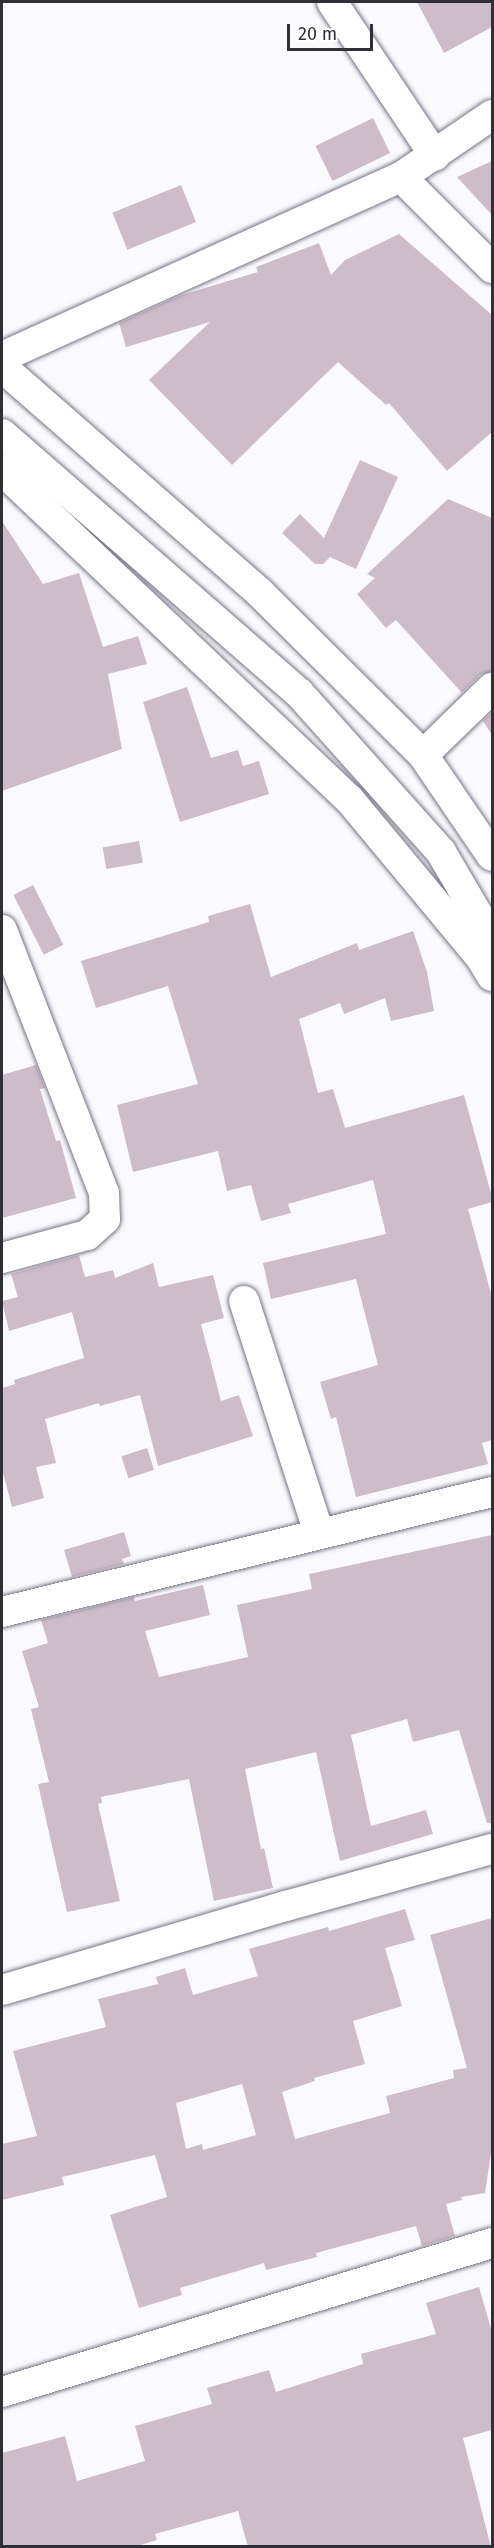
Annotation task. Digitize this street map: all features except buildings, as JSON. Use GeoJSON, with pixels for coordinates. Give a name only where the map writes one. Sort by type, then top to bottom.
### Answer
{"type":"FeatureCollection","features":[{"type":"Feature","properties":{"kind":"street"},"geometry":{"type":"LineString","coordinates":[[332,2],[435,156]]}},
{"type":"Feature","properties":{"kind":"street"},"geometry":{"type":"LineString","coordinates":[[2,357],[401,177],[492,115]]}},
{"type":"Feature","properties":{"kind":"street"},"geometry":{"type":"LineString","coordinates":[[401,177],[492,268]]}},
{"type":"Feature","properties":{"kind":"street"},"geometry":{"type":"LineString","coordinates":[[2,367],[260,593],[423,755],[492,856]]}},
{"type":"Feature","properties":{"kind":"street"},"geometry":{"type":"LineString","coordinates":[[2,434],[299,693],[441,852],[492,939]]}},
{"type":"Feature","properties":{"kind":"street"},"geometry":{"type":"LineString","coordinates":[[2,470],[350,799],[481,958],[492,976]]}},
{"type":"Feature","properties":{"kind":"street"},"geometry":{"type":"LineString","coordinates":[[423,755],[492,688]]}},
{"type":"Feature","properties":{"kind":"street"},"geometry":{"type":"LineString","coordinates":[[2,930],[104,1193],[105,1219],[87,1235],[2,1258]]}},
{"type":"Feature","properties":{"kind":"street"},"geometry":{"type":"LineString","coordinates":[[244,1301],[320,1533]]}},
{"type":"Feature","properties":{"kind":"street"},"geometry":{"type":"LineString","coordinates":[[2,1612],[492,1492]]}},
{"type":"Feature","properties":{"kind":"street"},"geometry":{"type":"LineString","coordinates":[[2,1990],[286,1906],[492,1849]]}},
{"type":"Feature","properties":{"kind":"street"},"geometry":{"type":"LineString","coordinates":[[2,2392],[492,2243]]}}]}
